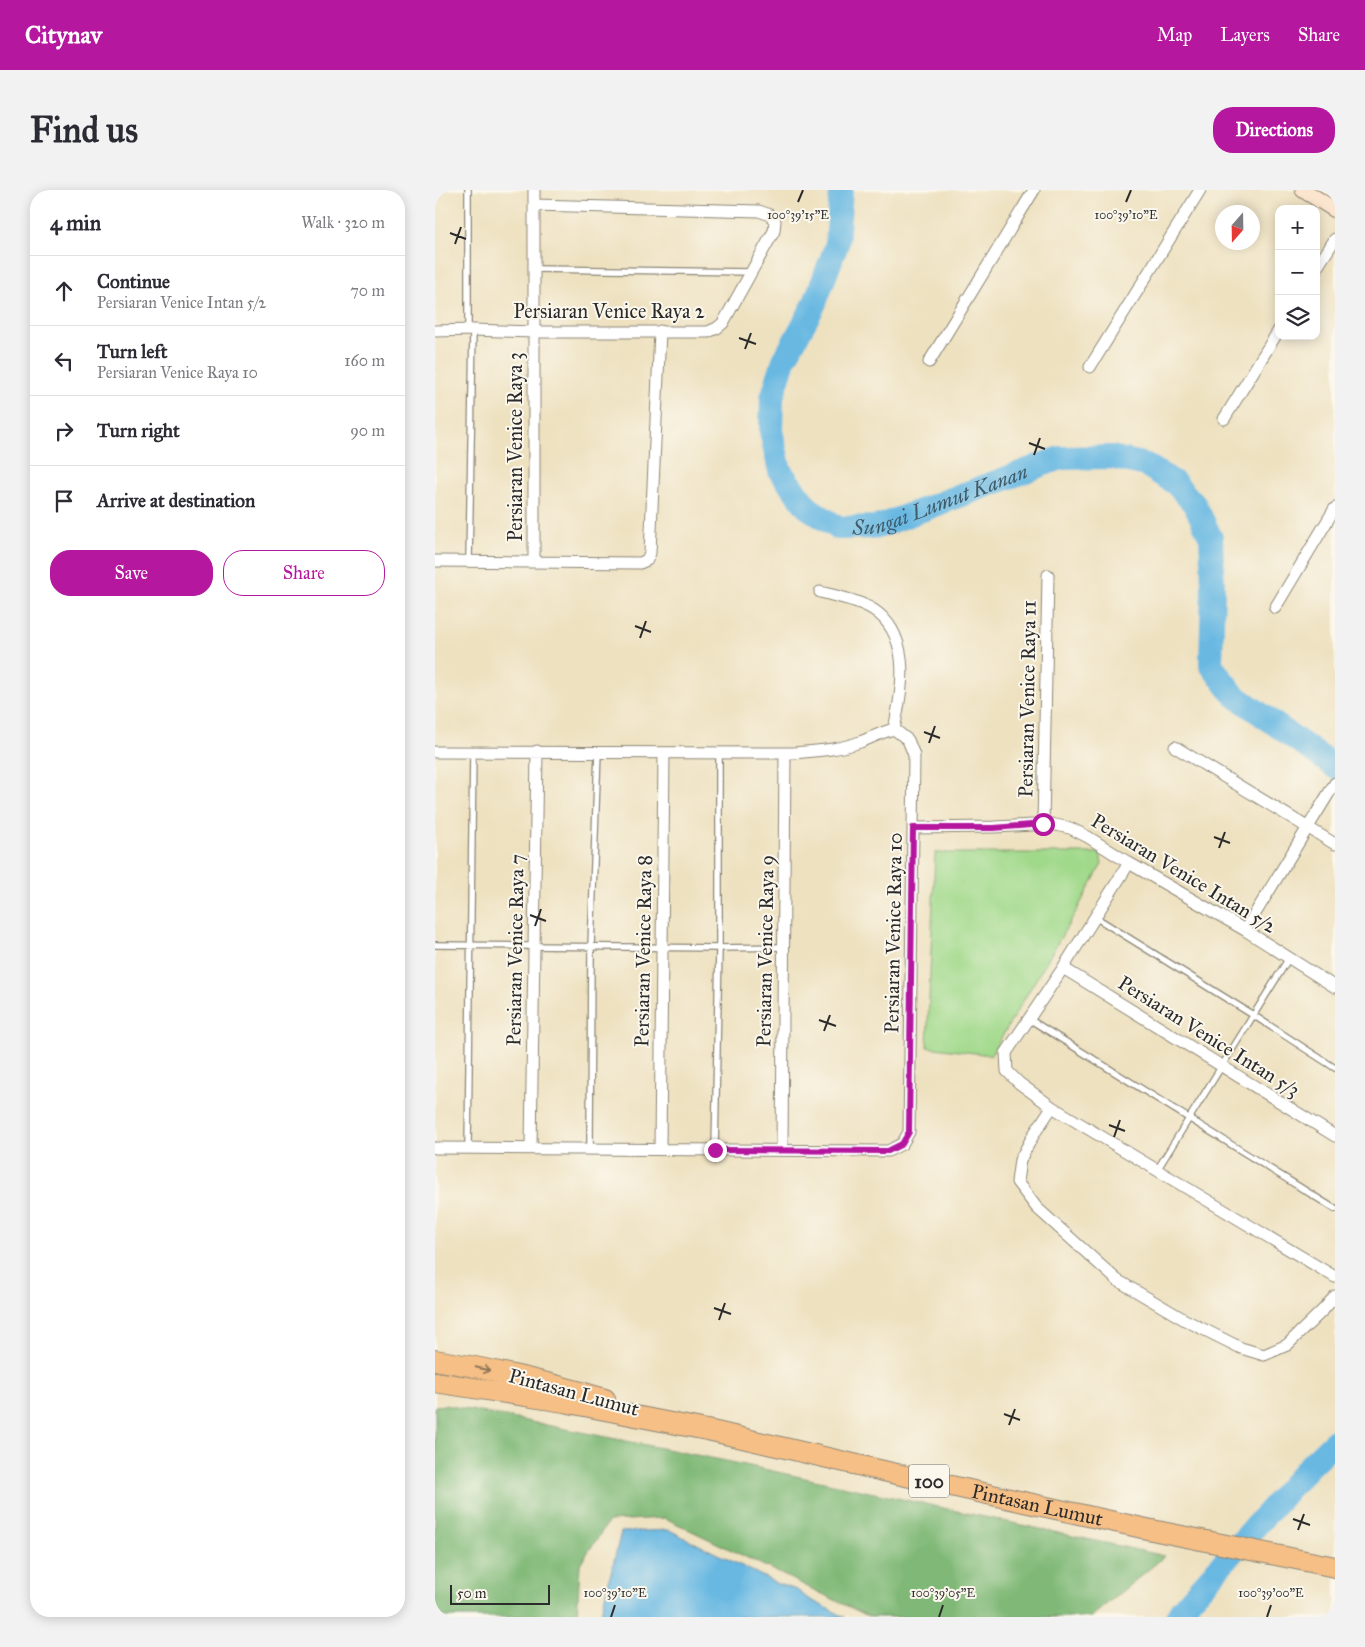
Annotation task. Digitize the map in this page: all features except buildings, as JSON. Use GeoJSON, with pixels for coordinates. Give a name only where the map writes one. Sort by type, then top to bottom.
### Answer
{"type":"FeatureCollection","features":[{"type":"Feature","properties":{"kind":"highway","name":"Pintasan Lumut"},"geometry":{"type":"LineString","coordinates":[[435,1360],[471,1366],[568,1388],[712,1431]]}},
{"type":"Feature","properties":{"kind":"highway","name":"Pintasan Lumut"},"geometry":{"type":"LineString","coordinates":[[435,1382],[564,1402],[712,1431],[1147,1529],[1329,1566]]}},
{"type":"Feature","properties":{"kind":"street","name":"Persiaran Venice Raya 3"},"geometry":{"type":"LineString","coordinates":[[534,190],[535,561]]}},
{"type":"Feature","properties":{"kind":"street"},"geometry":{"type":"LineString","coordinates":[[929,362],[1034,190]]}},
{"type":"Feature","properties":{"kind":"street"},"geometry":{"type":"LineString","coordinates":[[1090,368],[1200,190]]}},
{"type":"Feature","properties":{"kind":"street"},"geometry":{"type":"LineString","coordinates":[[1304,190],[1335,210]]}},
{"type":"Feature","properties":{"kind":"street"},"geometry":{"type":"LineString","coordinates":[[534,206],[759,211],[770,215],[775,221],[774,231],[751,272]]}},
{"type":"Feature","properties":{"kind":"street"},"geometry":{"type":"LineString","coordinates":[[1320,263],[1335,239]]}},
{"type":"Feature","properties":{"kind":"street","name":"Persiaran Venice Raya 2"},"geometry":{"type":"LineString","coordinates":[[435,331],[708,332],[723,323],[751,272]]}},
{"type":"Feature","properties":{"kind":"street"},"geometry":{"type":"LineString","coordinates":[[435,561],[640,563],[647,560],[651,553],[660,331]]}},
{"type":"Feature","properties":{"kind":"street"},"geometry":{"type":"LineString","coordinates":[[1224,419],[1275,336]]}},
{"type":"Feature","properties":{"kind":"street"},"geometry":{"type":"LineString","coordinates":[[1275,608],[1335,508]]}},
{"type":"Feature","properties":{"kind":"street","name":"Persiaran Venice Raya 11"},"geometry":{"type":"LineString","coordinates":[[1043,824],[1048,575]]}},
{"type":"Feature","properties":{"kind":"street"},"geometry":{"type":"LineString","coordinates":[[435,752],[785,753],[821,751],[845,746],[861,742],[893,729],[901,699],[902,675],[900,654],[894,632],[878,613],[858,603],[821,592]]}},
{"type":"Feature","properties":{"kind":"street","name":"Persiaran Venice Raya 10"},"geometry":{"type":"LineString","coordinates":[[782,1150],[888,1151],[902,1144],[909,1132],[914,755],[908,740],[893,729]]}},
{"type":"Feature","properties":{"kind":"street"},"geometry":{"type":"LineString","coordinates":[[1175,747],[1335,844]]}},
{"type":"Feature","properties":{"kind":"street","name":"Persiaran Venice Raya 7"},"geometry":{"type":"LineString","coordinates":[[531,1148],[537,751]]}},
{"type":"Feature","properties":{"kind":"street","name":"Persiaran Venice Raya 8"},"geometry":{"type":"LineString","coordinates":[[659,1149],[664,753]]}},
{"type":"Feature","properties":{"kind":"street","name":"Persiaran Venice Raya 9"},"geometry":{"type":"LineString","coordinates":[[782,1150],[785,753]]}},
{"type":"Feature","properties":{"kind":"street"},"geometry":{"type":"LineString","coordinates":[[1245,930],[1333,786]]}},
{"type":"Feature","properties":{"kind":"street","name":"Persiaran Venice Intan 5/2"},"geometry":{"type":"LineString","coordinates":[[913,828],[994,828],[1043,824],[1070,828],[1245,930],[1335,988]]}},
{"type":"Feature","properties":{"kind":"street"},"geometry":{"type":"LineString","coordinates":[[1129,863],[1063,968],[1006,1053],[1007,1071],[1019,1083],[1052,1107],[1335,1277]]}},
{"type":"Feature","properties":{"kind":"street","name":"Persiaran Venice Intan 5/3"},"geometry":{"type":"LineString","coordinates":[[1063,968],[1335,1136]]}},
{"type":"Feature","properties":{"kind":"street"},"geometry":{"type":"LineString","coordinates":[[1052,1107],[1020,1160],[1017,1182],[1037,1208],[1117,1280],[1185,1320],[1241,1348],[1264,1355],[1287,1345],[1335,1296]]}},
{"type":"Feature","properties":{"kind":"street"},"geometry":{"type":"LineString","coordinates":[[435,1148],[782,1150]]}},
{"type":"Feature","properties":{"kind":"lane"},"geometry":{"type":"LineString","coordinates":[[468,190],[470,330],[469,561]]}},
{"type":"Feature","properties":{"kind":"lane"},"geometry":{"type":"LineString","coordinates":[[534,269],[751,272]]}},
{"type":"Feature","properties":{"kind":"lane"},"geometry":{"type":"LineString","coordinates":[[468,1148],[473,752]]}},
{"type":"Feature","properties":{"kind":"lane"},"geometry":{"type":"LineString","coordinates":[[590,1150],[591,947],[598,752]]}},
{"type":"Feature","properties":{"kind":"lane"},"geometry":{"type":"LineString","coordinates":[[715,1150],[719,948],[719,752]]}},
{"type":"Feature","properties":{"kind":"lane"},"geometry":{"type":"LineString","coordinates":[[1095,917],[1335,1068]]}},
{"type":"Feature","properties":{"kind":"lane"},"geometry":{"type":"LineString","coordinates":[[435,945],[783,947]]}},
{"type":"Feature","properties":{"kind":"lane"},"geometry":{"type":"LineString","coordinates":[[1157,1170],[1289,958]]}},
{"type":"Feature","properties":{"kind":"lane"},"geometry":{"type":"LineString","coordinates":[[1029,1019],[1335,1209]]}},
{"type":"Feature","properties":{"kind":"green space"},"geometry":{"type":"Polygon","coordinates":[[[935,853],[1100,853],[1102,864],[991,1055],[927,1047],[935,853]]]}},
{"type":"Feature","properties":{"kind":"green space"},"geometry":{"type":"Polygon","coordinates":[[[446,1405],[731,1462],[1165,1556],[1091,1617],[870,1617],[665,1518],[609,1521],[580,1564],[577,1617],[435,1617],[435,1406],[446,1405]]]}},
{"type":"Feature","properties":{"kind":"water"},"geometry":{"type":"Polygon","coordinates":[[[669,1530],[778,1584],[797,1590],[807,1598],[845,1617],[600,1617],[621,1532],[669,1530]]]}},
{"type":"Feature","properties":{"kind":"waterway","name":"Sungai Lumut Kanan"},"geometry":{"type":"LineString","coordinates":[[841,190],[837,244],[814,305],[784,360],[772,398],[771,431],[780,471],[807,507],[838,528],[877,527],[1060,458],[1111,457],[1146,465],[1175,483],[1195,505],[1211,538],[1213,586],[1211,665],[1234,695],[1335,767]]}},
{"type":"Feature","properties":{"kind":"waterway","name":"Sungai Lumut Kanan"},"geometry":{"type":"LineString","coordinates":[[1177,1617],[1181,1610],[1309,1466],[1335,1441]]}},
{"type":"Feature","properties":{"kind":"route"},"geometry":{"type":"LineString","coordinates":[[715,1150],[888,1151],[902,1144],[909,1132],[913,828],[994,828],[1043,824]]}}]}
